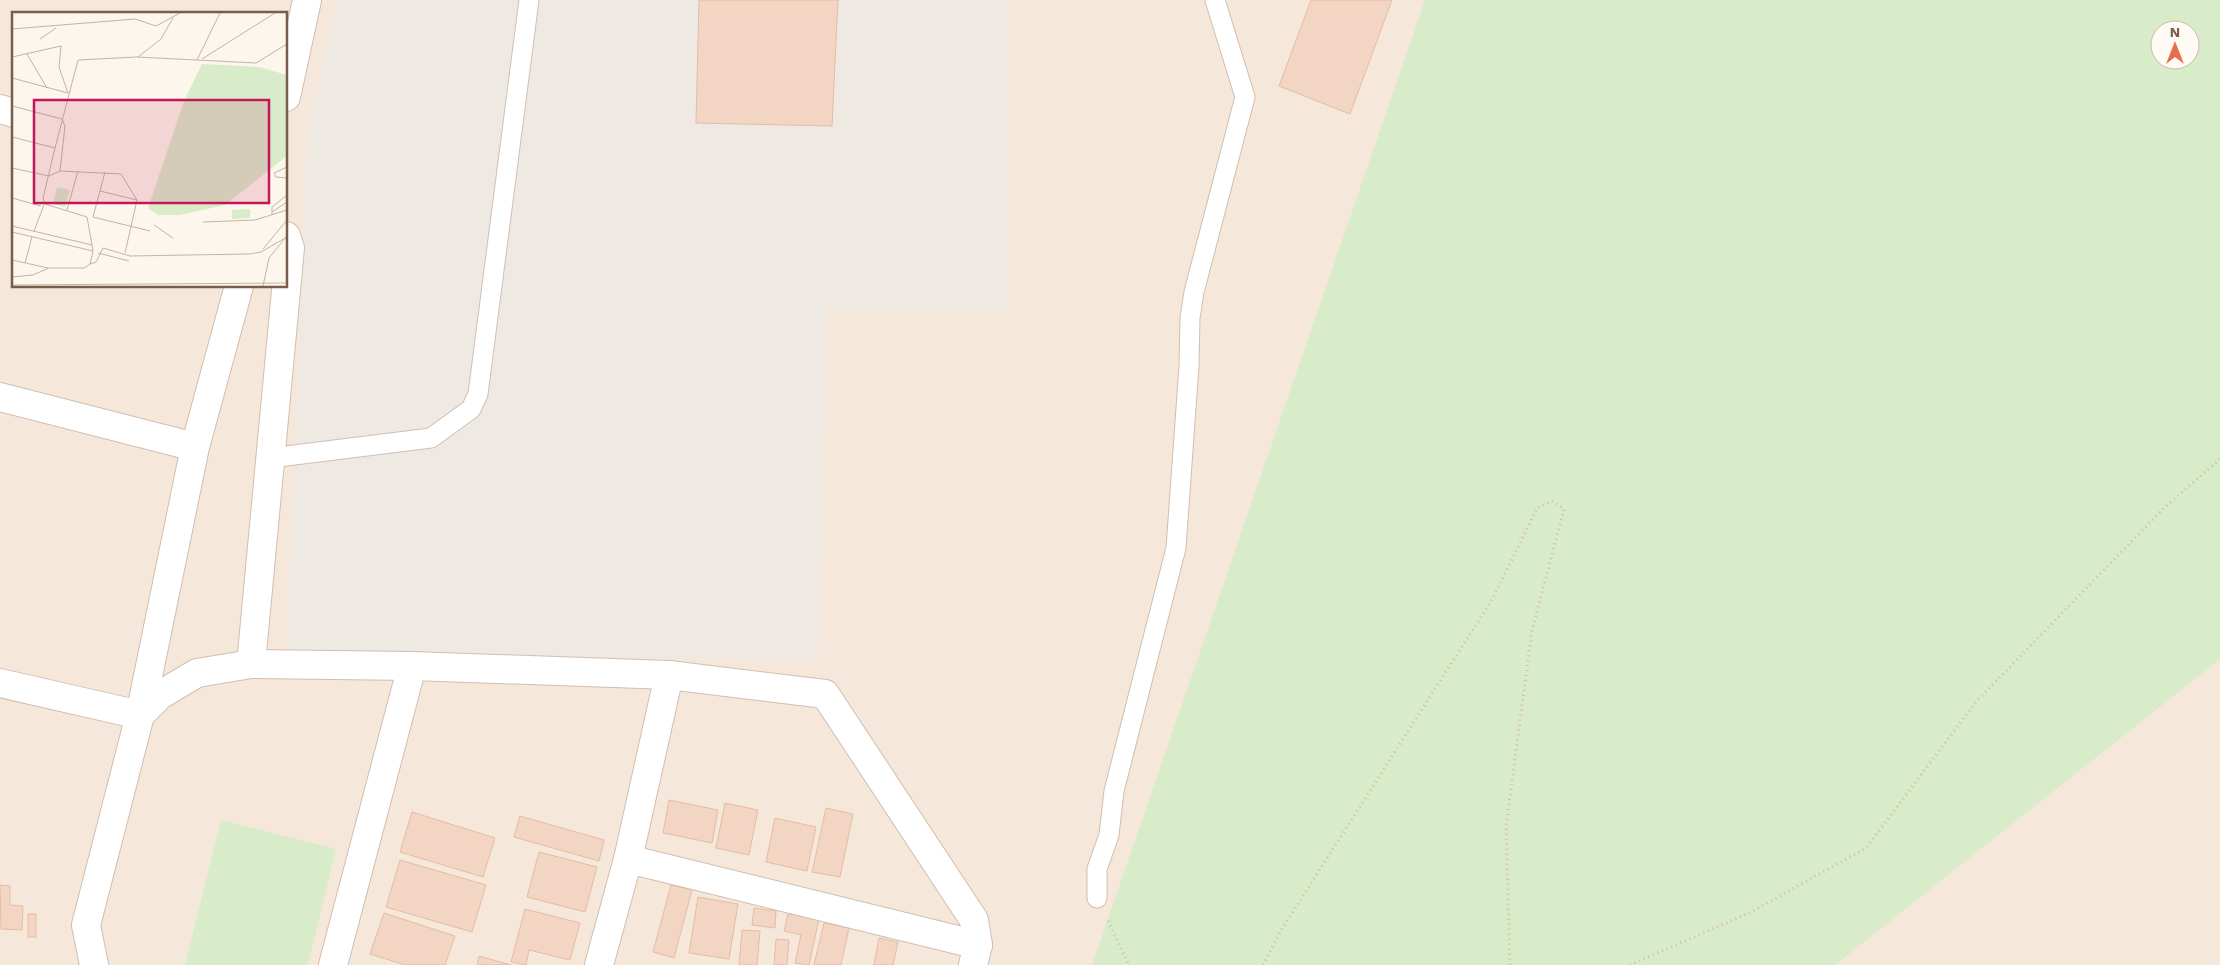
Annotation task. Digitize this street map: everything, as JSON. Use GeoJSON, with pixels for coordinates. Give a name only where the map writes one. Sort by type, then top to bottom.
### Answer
{"type":"FeatureCollection","features":[{"type":"Feature","properties":{"kind":"street"},"geometry":{"type":"LineString","coordinates":[[288,88],[307,0]]}},
{"type":"Feature","properties":{"kind":"street"},"geometry":{"type":"LineString","coordinates":[[288,242],[290,248],[288,269]]}},
{"type":"Feature","properties":{"kind":"street"},"geometry":{"type":"LineString","coordinates":[[94,965],[86,925],[140,715],[195,447],[238,288]]}},
{"type":"Feature","properties":{"kind":"street"},"geometry":{"type":"LineString","coordinates":[[251,664],[286,288]]}},
{"type":"Feature","properties":{"kind":"street"},"geometry":{"type":"LineString","coordinates":[[0,396],[195,447]]}},
{"type":"Feature","properties":{"kind":"street"},"geometry":{"type":"LineString","coordinates":[[140,715],[160,695],[197,673],[251,664],[412,666],[670,675],[825,694],[974,920],[975,955],[628,860]]}},
{"type":"Feature","properties":{"kind":"street"},"geometry":{"type":"LineString","coordinates":[[333,965],[412,666]]}},
{"type":"Feature","properties":{"kind":"street"},"geometry":{"type":"LineString","coordinates":[[598,965],[628,860],[670,675]]}},
{"type":"Feature","properties":{"kind":"street"},"geometry":{"type":"LineString","coordinates":[[0,683],[140,715]]}},
{"type":"Feature","properties":{"kind":"lane"},"geometry":{"type":"LineString","coordinates":[[270,458],[431,438],[471,409],[478,394],[529,0]]}},
{"type":"Feature","properties":{"kind":"lane"},"geometry":{"type":"LineString","coordinates":[[1097,898],[1097,869],[1109,835],[1114,791],[1176,548],[1189,366],[1190,318],[1194,292],[1245,97],[1215,0]]}},
{"type":"Feature","properties":{"kind":"path"},"geometry":{"type":"LineString","coordinates":[[1630,965],[1750,912],[1866,848],[1976,703],[2164,508],[2220,459]]}},
{"type":"Feature","properties":{"kind":"path"},"geometry":{"type":"LineString","coordinates":[[1263,965],[1280,932],[1493,598],[1537,508],[1552,501],[1564,509],[1532,630],[1506,826],[1510,965]]}},
{"type":"Feature","properties":{"kind":"path"},"geometry":{"type":"LineString","coordinates":[[1097,898],[1129,965]]}},
{"type":"Feature","properties":{"kind":"shaded area"},"geometry":{"type":"Polygon","coordinates":[[[0,0],[2220,0],[2220,965],[0,965],[0,0]]]}},
{"type":"Feature","properties":{"kind":"shaded area"},"geometry":{"type":"Polygon","coordinates":[[[338,0],[1009,0],[1006,311],[827,310],[818,660],[286,653],[307,135],[338,0]]]}},
{"type":"Feature","properties":{"kind":"green space"},"geometry":{"type":"Polygon","coordinates":[[[1425,0],[2220,0],[2220,659],[1835,965],[1092,965],[1425,0]]]}},
{"type":"Feature","properties":{"kind":"green space"},"geometry":{"type":"Polygon","coordinates":[[[221,820],[336,849],[308,965],[185,965],[221,820]]]}},
{"type":"Feature","properties":{"kind":"building"},"geometry":{"type":"Polygon","coordinates":[[[699,0],[838,0],[832,126],[696,123],[699,0]]]}},
{"type":"Feature","properties":{"kind":"building"},"geometry":{"type":"Polygon","coordinates":[[[1311,0],[1392,0],[1350,114],[1279,86],[1311,0]]]}},
{"type":"Feature","properties":{"kind":"building"},"geometry":{"type":"Polygon","coordinates":[[[669,800],[718,810],[712,843],[663,833],[669,800]]]}},
{"type":"Feature","properties":{"kind":"building"},"geometry":{"type":"Polygon","coordinates":[[[725,803],[758,810],[749,855],[716,848],[725,803]]]}},
{"type":"Feature","properties":{"kind":"building"},"geometry":{"type":"Polygon","coordinates":[[[826,808],[853,814],[840,877],[812,872],[826,808]]]}},
{"type":"Feature","properties":{"kind":"building"},"geometry":{"type":"Polygon","coordinates":[[[412,812],[495,838],[483,877],[400,852],[412,812]]]}},
{"type":"Feature","properties":{"kind":"building"},"geometry":{"type":"Polygon","coordinates":[[[520,816],[604,840],[599,861],[514,837],[520,816]]]}},
{"type":"Feature","properties":{"kind":"building"},"geometry":{"type":"Polygon","coordinates":[[[775,818],[816,827],[807,871],[766,862],[775,818]]]}},
{"type":"Feature","properties":{"kind":"building"},"geometry":{"type":"Polygon","coordinates":[[[539,852],[597,867],[585,912],[527,897],[539,852]]]}},
{"type":"Feature","properties":{"kind":"building"},"geometry":{"type":"Polygon","coordinates":[[[400,860],[486,885],[472,932],[386,907],[400,860]]]}},
{"type":"Feature","properties":{"kind":"building"},"geometry":{"type":"Polygon","coordinates":[[[0,885],[10,886],[10,905],[23,906],[22,930],[1,929],[0,885]]]}},
{"type":"Feature","properties":{"kind":"building"},"geometry":{"type":"Polygon","coordinates":[[[671,885],[692,890],[674,958],[653,952],[671,885]]]}},
{"type":"Feature","properties":{"kind":"building"},"geometry":{"type":"Polygon","coordinates":[[[698,897],[738,904],[729,959],[689,953],[698,897]]]}},
{"type":"Feature","properties":{"kind":"building"},"geometry":{"type":"Polygon","coordinates":[[[754,908],[776,911],[775,928],[752,925],[754,908]]]}},
{"type":"Feature","properties":{"kind":"building"},"geometry":{"type":"Polygon","coordinates":[[[525,909],[580,923],[570,960],[529,950],[526,965],[511,962],[525,909]]]}},
{"type":"Feature","properties":{"kind":"building"},"geometry":{"type":"Polygon","coordinates":[[[384,913],[455,936],[445,965],[405,965],[370,954],[384,913]]]}},
{"type":"Feature","properties":{"kind":"building"},"geometry":{"type":"Polygon","coordinates":[[[28,914],[36,914],[36,937],[28,937],[28,914]]]}},
{"type":"Feature","properties":{"kind":"building"},"geometry":{"type":"Polygon","coordinates":[[[788,914],[819,919],[809,965],[795,963],[801,935],[784,931],[788,914]]]}},
{"type":"Feature","properties":{"kind":"building"},"geometry":{"type":"Polygon","coordinates":[[[824,923],[849,928],[841,965],[814,965],[824,923]]]}},
{"type":"Feature","properties":{"kind":"building"},"geometry":{"type":"Polygon","coordinates":[[[742,930],[760,931],[757,965],[739,965],[742,930]]]}},
{"type":"Feature","properties":{"kind":"building"},"geometry":{"type":"Polygon","coordinates":[[[879,938],[898,942],[893,965],[874,965],[879,938]]]}},
{"type":"Feature","properties":{"kind":"building"},"geometry":{"type":"Polygon","coordinates":[[[776,939],[789,940],[787,965],[774,965],[776,939]]]}},
{"type":"Feature","properties":{"kind":"building"},"geometry":{"type":"Polygon","coordinates":[[[479,956],[511,965],[477,965],[479,956]]]}}]}
